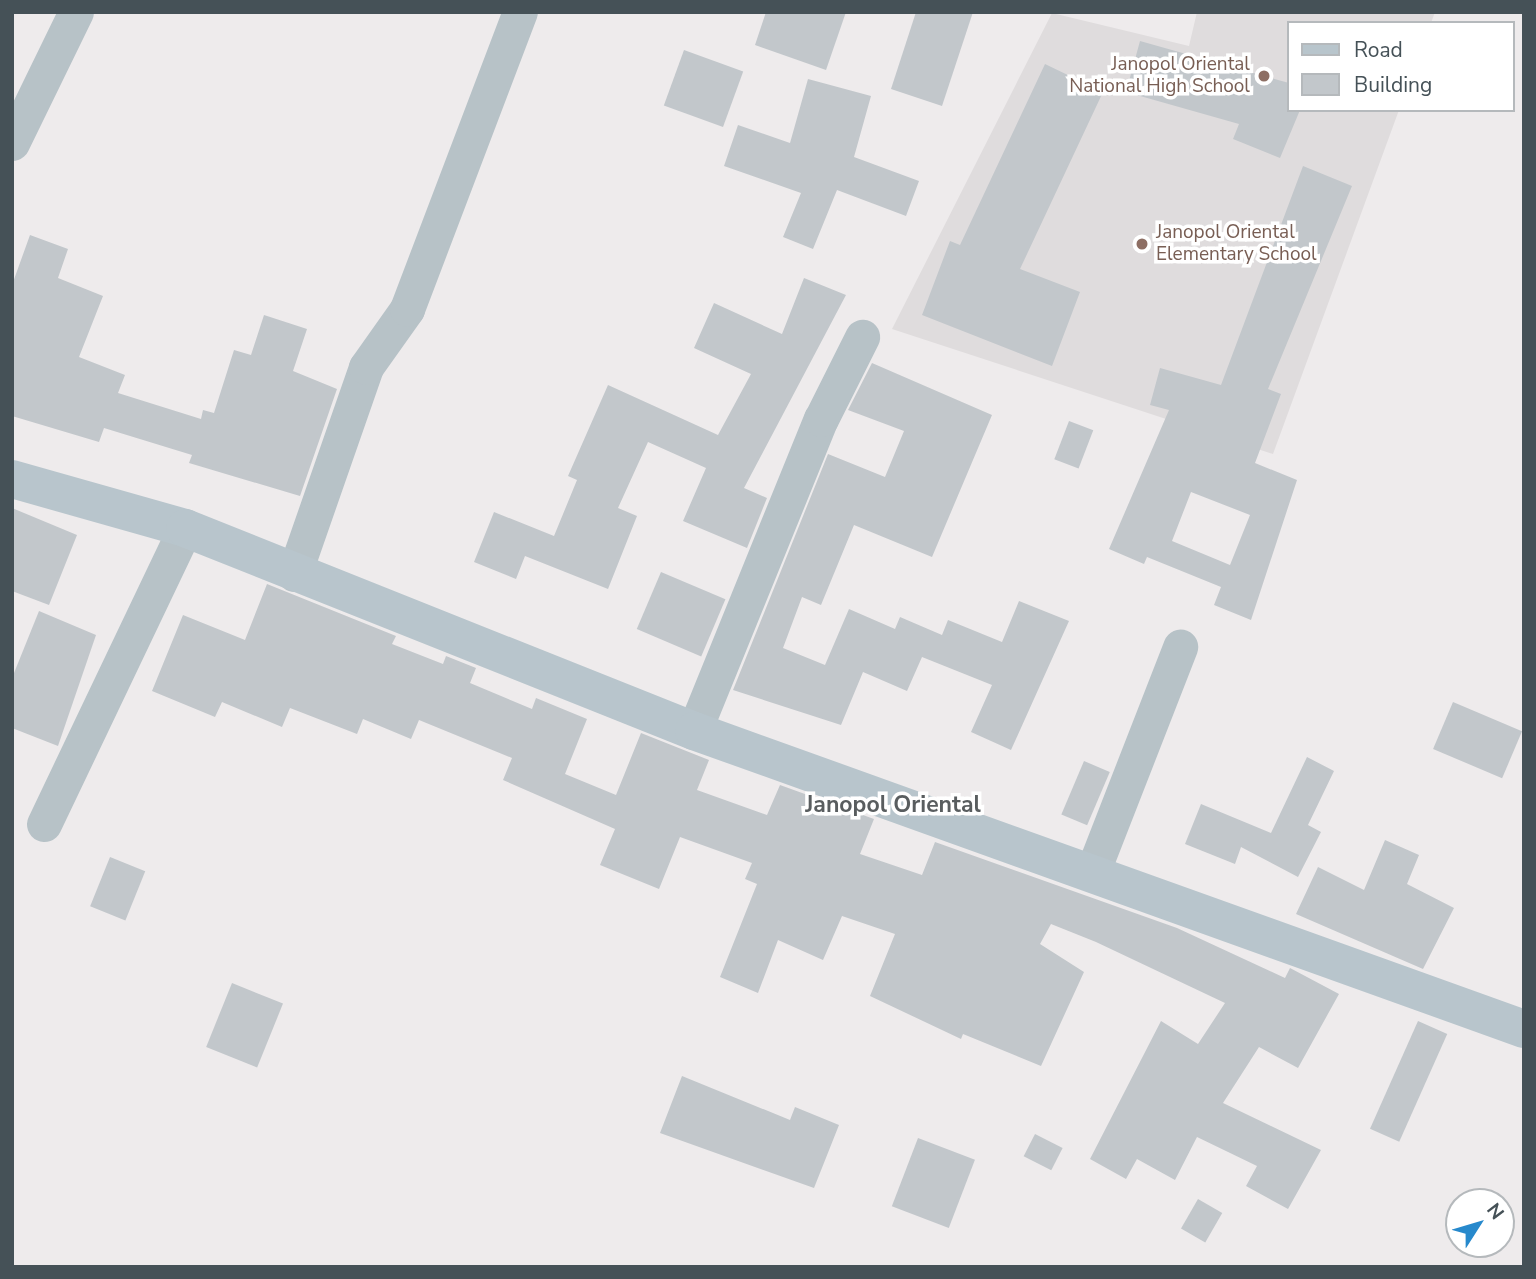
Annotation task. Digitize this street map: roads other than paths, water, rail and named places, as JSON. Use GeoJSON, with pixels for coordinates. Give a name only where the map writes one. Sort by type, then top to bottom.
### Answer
{"type":"FeatureCollection","features":[{"type":"Feature","properties":{"kind":"street"},"geometry":{"type":"LineString","coordinates":[[12,143],[76,12]]}},
{"type":"Feature","properties":{"kind":"street"},"geometry":{"type":"LineString","coordinates":[[294,574],[366,367],[407,309],[520,12]]}},
{"type":"Feature","properties":{"kind":"street"},"geometry":{"type":"LineString","coordinates":[[694,731],[821,419],[862,337]]}},
{"type":"Feature","properties":{"kind":"street"},"geometry":{"type":"LineString","coordinates":[[12,480],[185,528],[294,574],[694,731],[1524,1029]]}},
{"type":"Feature","properties":{"kind":"street"},"geometry":{"type":"LineString","coordinates":[[44,824],[185,528]]}},
{"type":"Feature","properties":{"kind":"street"},"geometry":{"type":"LineString","coordinates":[[1092,873],[1180,647]]}},
{"type":"Feature","properties":{"kind":"place","name":"Janopol Oriental National High School"},"geometry":{"type":"Point","coordinates":[1264,76]}},
{"type":"Feature","properties":{"kind":"place","name":"Janopol Oriental Elementary School"},"geometry":{"type":"Point","coordinates":[1142,244]}},
{"type":"Feature","properties":{"kind":"district","name":"Janopol Oriental"},"geometry":{"type":"Point","coordinates":[893,805]}}]}
